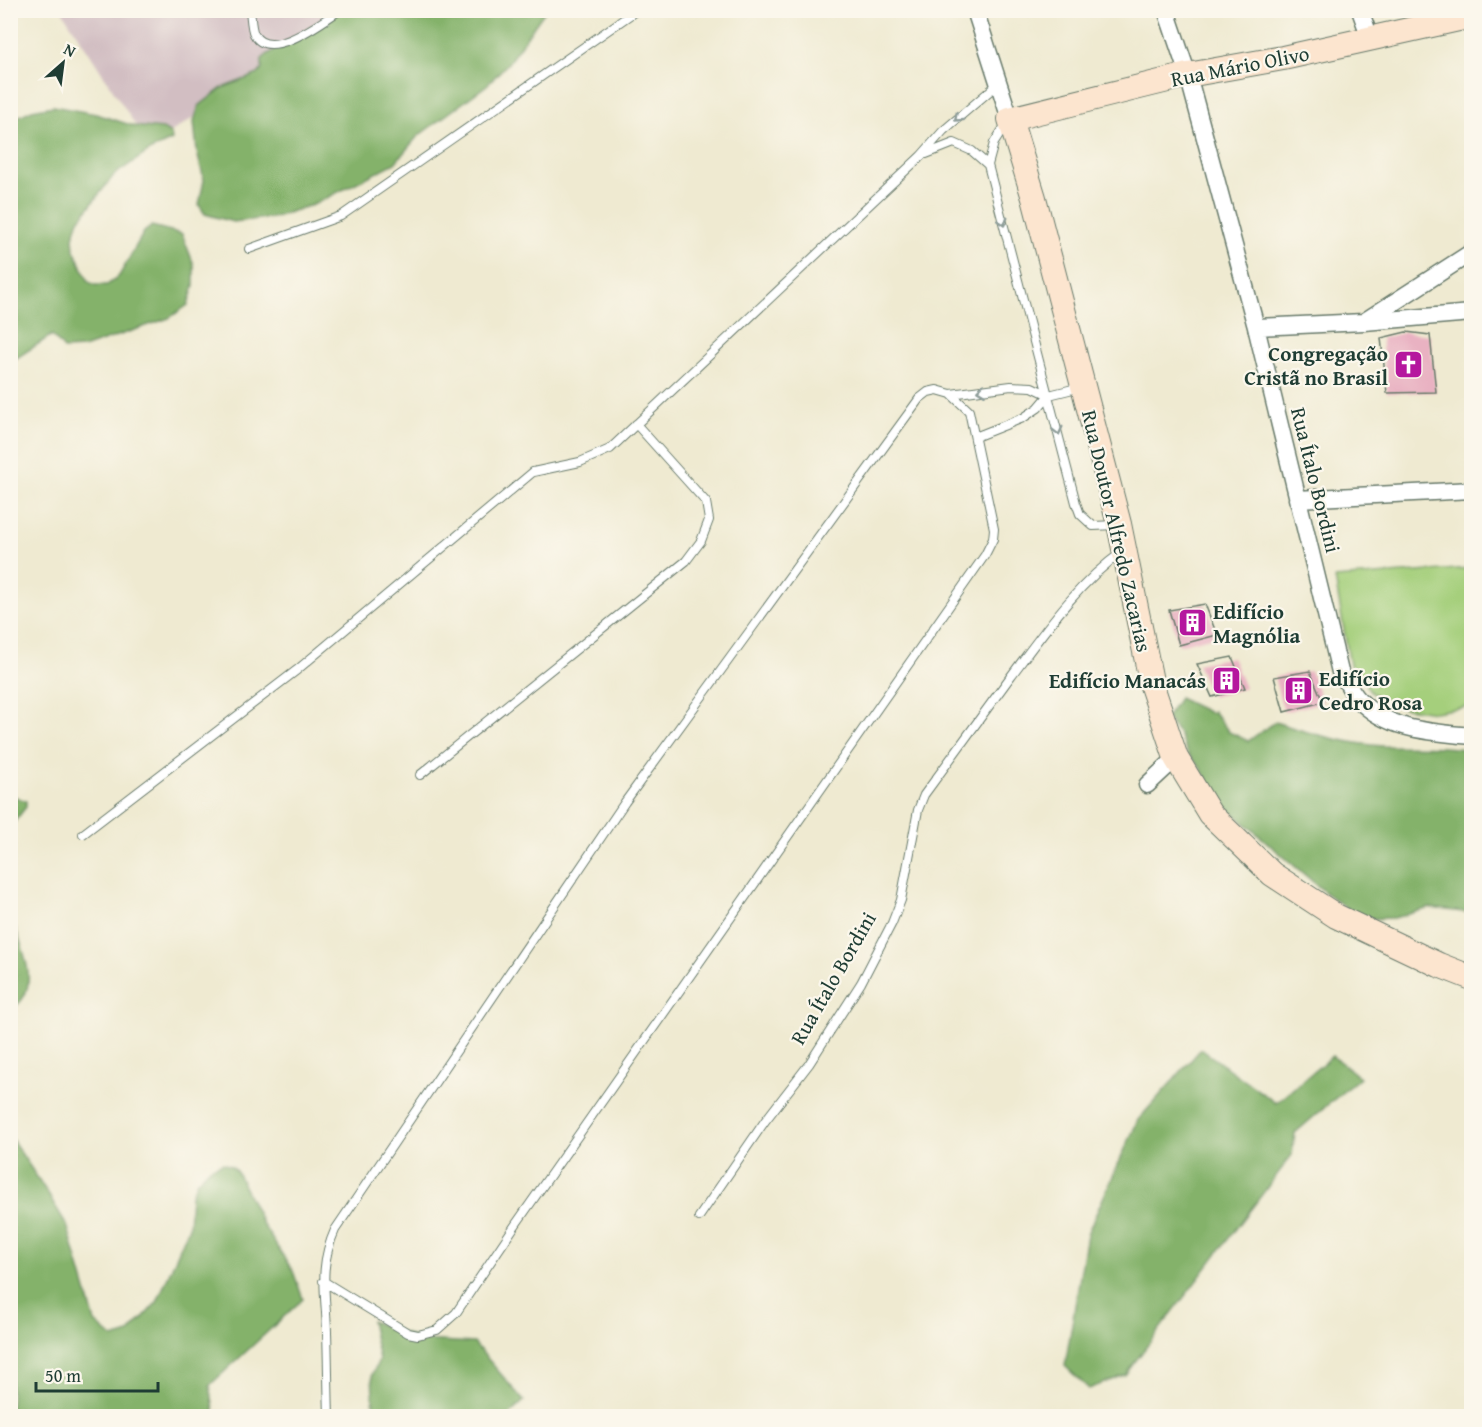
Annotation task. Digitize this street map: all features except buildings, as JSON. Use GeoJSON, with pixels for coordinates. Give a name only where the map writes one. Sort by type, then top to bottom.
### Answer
{"type":"FeatureCollection","features":[{"type":"Feature","properties":{"kind":"street","name":"Rua Doutor Alfredo Zacarias"},"geometry":{"type":"LineString","coordinates":[[975,10],[1034,198],[1119,524],[1152,686],[1176,758],[1210,814],[1272,874],[1336,916],[1438,965],[1472,978]]}},
{"type":"Feature","properties":{"kind":"street","name":"Rua Ítalo Bordini"},"geometry":{"type":"LineString","coordinates":[[1166,10],[1188,75],[1256,327],[1340,672],[1358,699],[1379,717],[1412,729],[1471,736]]}},
{"type":"Feature","properties":{"kind":"street"},"geometry":{"type":"LineString","coordinates":[[1360,10],[1370,38]]}},
{"type":"Feature","properties":{"kind":"street","name":"Rua Mário Olivo"},"geometry":{"type":"LineString","coordinates":[[1010,119],[1188,75],[1283,58],[1472,16]]}},
{"type":"Feature","properties":{"kind":"street"},"geometry":{"type":"LineString","coordinates":[[1364,322],[1472,252]]}},
{"type":"Feature","properties":{"kind":"street"},"geometry":{"type":"LineString","coordinates":[[1256,327],[1364,322],[1472,313]]}},
{"type":"Feature","properties":{"kind":"street"},"geometry":{"type":"LineString","coordinates":[[1297,500],[1472,490]]}},
{"type":"Feature","properties":{"kind":"street"},"geometry":{"type":"LineString","coordinates":[[1147,785],[1176,758]]}},
{"type":"Feature","properties":{"kind":"lane"},"geometry":{"type":"LineString","coordinates":[[250,10],[254,34],[262,42],[271,45],[293,39],[340,10]]}},
{"type":"Feature","properties":{"kind":"lane"},"geometry":{"type":"LineString","coordinates":[[249,249],[341,216],[637,10]]}},
{"type":"Feature","properties":{"kind":"lane"},"geometry":{"type":"LineString","coordinates":[[83,834],[297,670],[533,472],[580,462],[610,449],[921,156],[943,131],[999,83]]}},
{"type":"Feature","properties":{"kind":"lane"},"geometry":{"type":"LineString","coordinates":[[1010,119],[994,143],[988,165],[1076,503],[1080,514],[1093,526],[1119,524]]}},
{"type":"Feature","properties":{"kind":"lane"},"geometry":{"type":"LineString","coordinates":[[921,156],[954,143],[972,151],[988,165]]}},
{"type":"Feature","properties":{"kind":"lane"},"geometry":{"type":"LineString","coordinates":[[975,437],[1023,418],[1038,408],[1049,395],[1082,386]]}},
{"type":"Feature","properties":{"kind":"lane"},"geometry":{"type":"LineString","coordinates":[[329,1416],[327,1330],[323,1281],[328,1246],[335,1230],[625,802],[919,399],[928,392],[937,390],[951,394],[1011,387],[1032,387],[1049,395]]}},
{"type":"Feature","properties":{"kind":"lane"},"geometry":{"type":"LineString","coordinates":[[323,1281],[408,1334],[418,1335],[437,1330],[456,1313],[985,555],[993,539],[994,529],[975,437],[969,411],[951,394]]}},
{"type":"Feature","properties":{"kind":"lane"},"geometry":{"type":"LineString","coordinates":[[420,775],[686,561],[701,541],[709,520],[706,502],[636,424]]}},
{"type":"Feature","properties":{"kind":"lane","name":"Rua Ítalo Bordini"},"geometry":{"type":"LineString","coordinates":[[699,1217],[765,1121],[809,1064],[861,983],[902,900],[918,810],[924,795],[1034,645],[1079,590],[1103,566],[1125,550]]}},
{"type":"Feature","properties":{"kind":"shaded area"},"geometry":{"type":"Polygon","coordinates":[[[62,11],[362,11],[149,146],[62,11]]]}},
{"type":"Feature","properties":{"kind":"green space"},"geometry":{"type":"Polygon","coordinates":[[[337,11],[545,11],[508,63],[487,85],[418,136],[395,163],[315,204],[275,217],[233,222],[205,214],[199,205],[204,180],[197,152],[194,121],[199,106],[222,88],[258,74],[262,69],[262,59],[268,54],[337,11]]]}},
{"type":"Feature","properties":{"kind":"green space"},"geometry":{"type":"Polygon","coordinates":[[[53,106],[96,114],[134,126],[163,129],[171,134],[172,140],[151,150],[114,175],[79,220],[73,237],[74,250],[89,282],[95,285],[107,285],[119,276],[144,232],[152,226],[182,234],[194,265],[194,286],[188,305],[169,318],[83,348],[64,349],[52,335],[15,359],[11,359],[11,120],[32,110],[53,106]]]}},
{"type":"Feature","properties":{"kind":"green space"},"geometry":{"type":"Polygon","coordinates":[[[1471,568],[1471,706],[1435,712],[1399,707],[1372,693],[1350,665],[1335,578],[1471,568]]]}},
{"type":"Feature","properties":{"kind":"green space"},"geometry":{"type":"Polygon","coordinates":[[[1179,698],[1210,713],[1213,711],[1229,732],[1248,741],[1275,722],[1314,734],[1356,743],[1471,750],[1471,913],[1430,908],[1394,918],[1362,919],[1327,894],[1218,800],[1200,767],[1188,754],[1179,734],[1166,718],[1179,698]]]}},
{"type":"Feature","properties":{"kind":"green space"},"geometry":{"type":"Polygon","coordinates":[[[11,795],[26,801],[26,807],[11,826],[11,795]]]}},
{"type":"Feature","properties":{"kind":"green space"},"geometry":{"type":"Polygon","coordinates":[[[11,916],[24,953],[28,979],[27,990],[21,1001],[11,1009],[11,916]]]}},
{"type":"Feature","properties":{"kind":"green space"},"geometry":{"type":"Polygon","coordinates":[[[1201,1049],[1276,1103],[1332,1056],[1360,1077],[1295,1133],[1292,1155],[1125,1375],[1089,1389],[1065,1366],[1087,1234],[1138,1120],[1201,1049]]]}},
{"type":"Feature","properties":{"kind":"green space"},"geometry":{"type":"Polygon","coordinates":[[[11,1138],[67,1225],[95,1322],[113,1338],[129,1333],[157,1302],[189,1227],[191,1195],[197,1181],[210,1168],[223,1163],[233,1167],[263,1225],[293,1271],[303,1299],[210,1385],[215,1416],[11,1416],[11,1138]]]}},
{"type":"Feature","properties":{"kind":"green space"},"geometry":{"type":"Polygon","coordinates":[[[371,1321],[422,1340],[474,1343],[524,1401],[508,1416],[374,1416],[372,1375],[379,1360],[371,1321]]]}},
{"type":"Feature","properties":{"kind":"place","name":"Congregação Cristã no Brasil"},"geometry":{"type":"Point","coordinates":[1409,365]}},
{"type":"Feature","properties":{"kind":"place","name":"Edifício Magnólia"},"geometry":{"type":"Point","coordinates":[1192,623]}},
{"type":"Feature","properties":{"kind":"place","name":"Edifício Manacás"},"geometry":{"type":"Point","coordinates":[1227,680]}},
{"type":"Feature","properties":{"kind":"place","name":"Edifício Cedro Rosa"},"geometry":{"type":"Point","coordinates":[1298,690]}}]}
